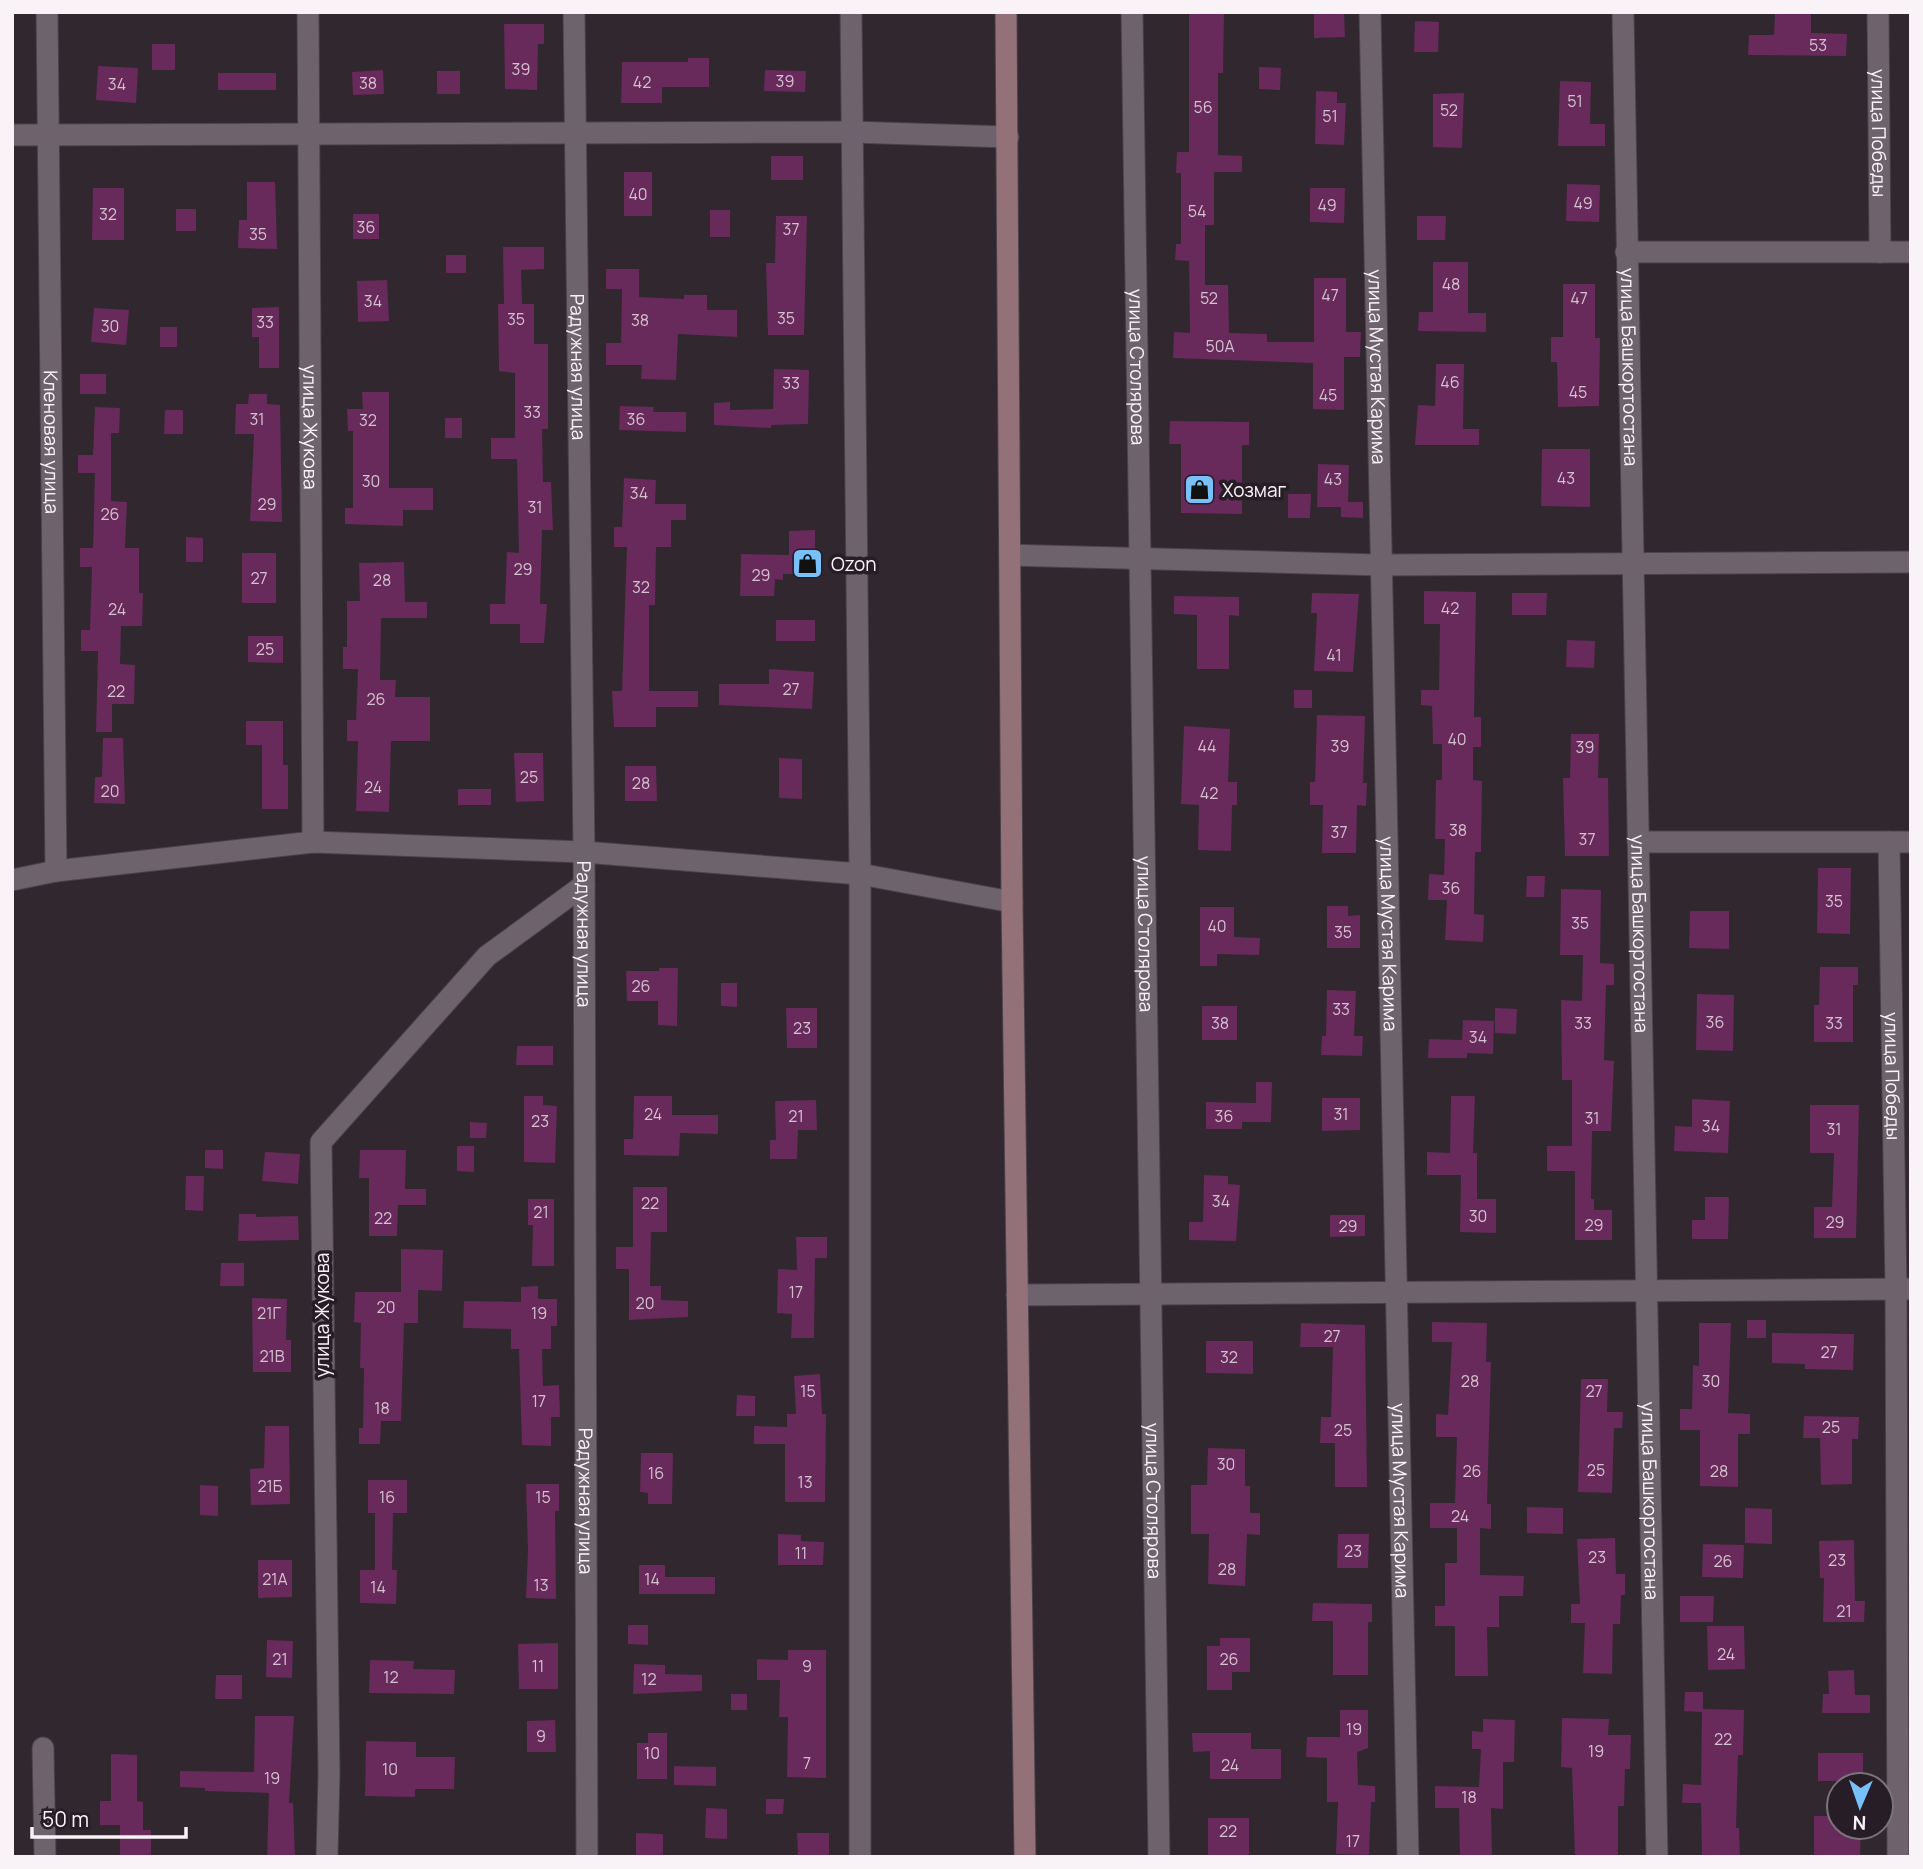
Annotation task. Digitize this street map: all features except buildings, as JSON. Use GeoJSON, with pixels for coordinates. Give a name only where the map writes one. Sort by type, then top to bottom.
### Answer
{"type":"FeatureCollection","features":[{"type":"Feature","properties":{"kind":"main road"},"geometry":{"type":"LineString","coordinates":[[1006,12],[1012,902],[1025,1857]]}},
{"type":"Feature","properties":{"kind":"street","name":"Кленовая улица"},"geometry":{"type":"LineString","coordinates":[[47,12],[56,871]]}},
{"type":"Feature","properties":{"kind":"street","name":"улица Жукова"},"geometry":{"type":"LineString","coordinates":[[307,12],[310,136],[313,842]]}},
{"type":"Feature","properties":{"kind":"street","name":"Радужная улица"},"geometry":{"type":"LineString","coordinates":[[574,12],[584,852],[587,1857]]}},
{"type":"Feature","properties":{"kind":"street"},"geometry":{"type":"LineString","coordinates":[[851,12],[860,874],[860,1857]]}},
{"type":"Feature","properties":{"kind":"street","name":"улица Столярова"},"geometry":{"type":"LineString","coordinates":[[1132,12],[1159,1857]]}},
{"type":"Feature","properties":{"kind":"street","name":"улица Мустая Карима"},"geometry":{"type":"LineString","coordinates":[[1370,12],[1408,1857]]}},
{"type":"Feature","properties":{"kind":"street","name":"улица Башкортостана"},"geometry":{"type":"LineString","coordinates":[[1623,12],[1657,1857]]}},
{"type":"Feature","properties":{"kind":"street","name":"улица Победы"},"geometry":{"type":"LineString","coordinates":[[1878,12],[1880,251]]}},
{"type":"Feature","properties":{"kind":"street"},"geometry":{"type":"LineString","coordinates":[[12,135],[851,132],[1007,137]]}},
{"type":"Feature","properties":{"kind":"street"},"geometry":{"type":"LineString","coordinates":[[1626,252],[1911,252]]}},
{"type":"Feature","properties":{"kind":"street"},"geometry":{"type":"LineString","coordinates":[[1010,555],[1380,565],[1911,562]]}},
{"type":"Feature","properties":{"kind":"street"},"geometry":{"type":"LineString","coordinates":[[12,880],[56,871],[313,842],[584,852],[860,874],[1012,902]]}},
{"type":"Feature","properties":{"kind":"street"},"geometry":{"type":"LineString","coordinates":[[1638,842],[1911,842]]}},
{"type":"Feature","properties":{"kind":"street","name":"улица Победы"},"geometry":{"type":"LineString","coordinates":[[1889,842],[1903,1289],[1898,1857]]}},
{"type":"Feature","properties":{"kind":"street","name":"улица Жукова"},"geometry":{"type":"LineString","coordinates":[[327,1857],[329,1774],[321,1143],[487,956],[584,885]]}},
{"type":"Feature","properties":{"kind":"street"},"geometry":{"type":"LineString","coordinates":[[1017,1295],[1903,1289]]}},
{"type":"Feature","properties":{"kind":"street"},"geometry":{"type":"LineString","coordinates":[[43,1748],[45,1857]]}},
{"type":"Feature","properties":{"kind":"place","name":"Хозмаг"},"geometry":{"type":"Point","coordinates":[1199,490]}},
{"type":"Feature","properties":{"kind":"place","name":"Ozon"},"geometry":{"type":"Point","coordinates":[808,564]}}]}
